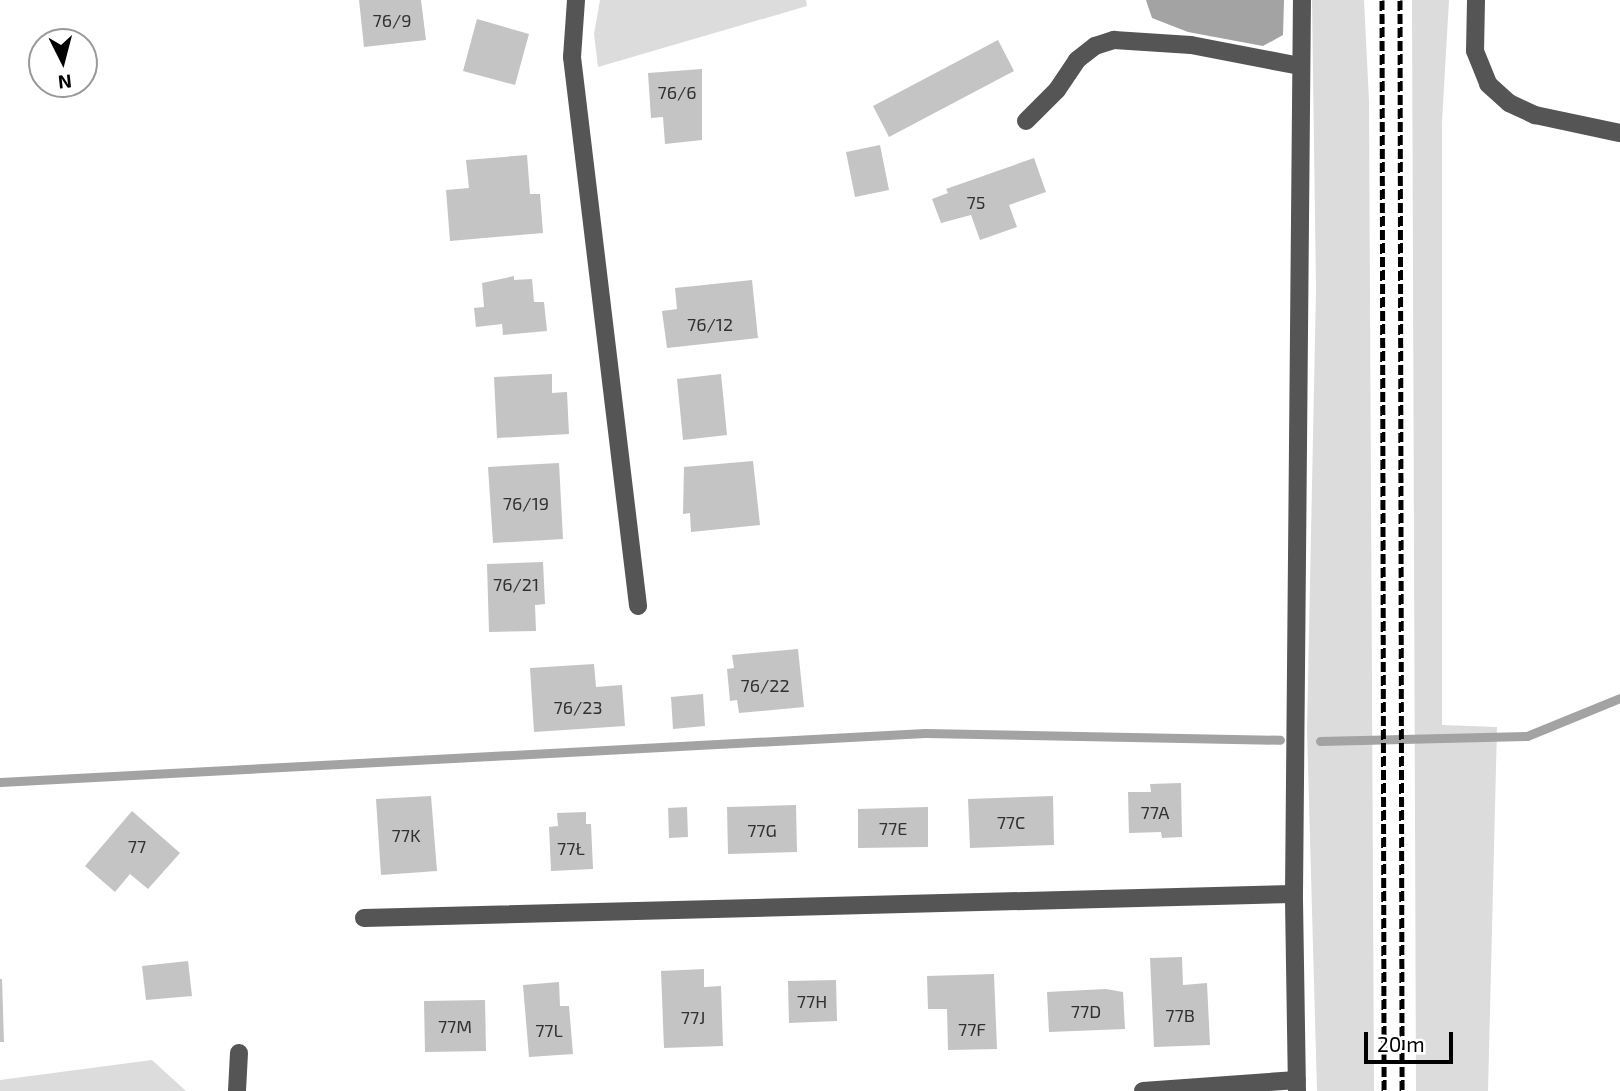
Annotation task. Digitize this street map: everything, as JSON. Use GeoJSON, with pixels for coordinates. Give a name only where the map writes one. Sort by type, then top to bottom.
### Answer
{"type":"FeatureCollection","features":[{"type":"Feature","properties":{"kind":"street"},"geometry":{"type":"LineString","coordinates":[[576,0],[572,57],[638,606]]}},
{"type":"Feature","properties":{"kind":"street"},"geometry":{"type":"LineString","coordinates":[[1143,1091],[1297,1085],[1294,894],[1302,0]]}},
{"type":"Feature","properties":{"kind":"street"},"geometry":{"type":"LineString","coordinates":[[1476,0],[1475,51],[1488,84],[1509,103],[1535,115],[1620,132]]}},
{"type":"Feature","properties":{"kind":"street"},"geometry":{"type":"LineString","coordinates":[[1026,121],[1058,90],[1077,60],[1095,46],[1114,40],[1191,45],[1300,66]]}},
{"type":"Feature","properties":{"kind":"street"},"geometry":{"type":"LineString","coordinates":[[363,918],[1294,894]]}},
{"type":"Feature","properties":{"kind":"street"},"geometry":{"type":"LineString","coordinates":[[237,1091],[239,1053]]}},
{"type":"Feature","properties":{"kind":"shaded area"},"geometry":{"type":"Polygon","coordinates":[[[600,0],[806,0],[807,6],[598,67],[594,34],[600,0]]]}},
{"type":"Feature","properties":{"kind":"shaded area"},"geometry":{"type":"Polygon","coordinates":[[[1146,0],[1284,0],[1283,35],[1263,46],[1188,32],[1152,18],[1146,0]]]}},
{"type":"Feature","properties":{"kind":"shaded area"},"geometry":{"type":"Polygon","coordinates":[[[1312,0],[1364,0],[1369,101],[1374,1091],[1317,1091],[1307,730],[1316,289],[1312,0]]]}},
{"type":"Feature","properties":{"kind":"shaded area"},"geometry":{"type":"Polygon","coordinates":[[[1412,0],[1449,0],[1442,122],[1442,725],[1497,727],[1488,1091],[1416,1091],[1412,0]]]}},
{"type":"Feature","properties":{"kind":"shaded area"},"geometry":{"type":"Polygon","coordinates":[[[152,1060],[186,1091],[0,1091],[0,1080],[152,1060]]]}},
{"type":"Feature","properties":{"kind":"building"},"geometry":{"type":"Polygon","coordinates":[[[359,0],[421,0],[426,40],[364,47],[359,0]]]}},
{"type":"Feature","properties":{"kind":"building"},"geometry":{"type":"Polygon","coordinates":[[[477,19],[529,34],[515,85],[463,71],[477,19]]]}},
{"type":"Feature","properties":{"kind":"building"},"geometry":{"type":"Polygon","coordinates":[[[998,40],[1014,71],[889,137],[873,106],[998,40]]]}},
{"type":"Feature","properties":{"kind":"building"},"geometry":{"type":"Polygon","coordinates":[[[702,69],[702,140],[665,144],[663,117],[651,118],[648,73],[702,69]]]}},
{"type":"Feature","properties":{"kind":"building"},"geometry":{"type":"Polygon","coordinates":[[[880,145],[889,190],[855,197],[846,152],[880,145]]]}},
{"type":"Feature","properties":{"kind":"building"},"geometry":{"type":"Polygon","coordinates":[[[527,155],[530,194],[540,194],[543,233],[450,241],[446,190],[469,188],[466,160],[527,155]]]}},
{"type":"Feature","properties":{"kind":"building"},"geometry":{"type":"Polygon","coordinates":[[[1034,158],[1046,192],[1009,205],[1017,227],[980,240],[971,215],[941,223],[932,199],[948,193],[946,189],[1034,158]]]}},
{"type":"Feature","properties":{"kind":"building"},"geometry":{"type":"Polygon","coordinates":[[[514,276],[514,280],[532,279],[534,302],[544,302],[547,331],[503,335],[502,324],[476,327],[474,308],[484,307],[482,283],[514,276]]]}},
{"type":"Feature","properties":{"kind":"building"},"geometry":{"type":"Polygon","coordinates":[[[752,280],[758,338],[667,348],[662,311],[677,309],[675,288],[752,280]]]}},
{"type":"Feature","properties":{"kind":"building"},"geometry":{"type":"Polygon","coordinates":[[[552,374],[552,393],[567,392],[569,434],[497,438],[494,377],[552,374]]]}},
{"type":"Feature","properties":{"kind":"building"},"geometry":{"type":"Polygon","coordinates":[[[721,374],[727,435],[683,440],[677,379],[721,374]]]}},
{"type":"Feature","properties":{"kind":"building"},"geometry":{"type":"Polygon","coordinates":[[[753,461],[760,525],[691,532],[690,513],[683,514],[684,467],[753,461]]]}},
{"type":"Feature","properties":{"kind":"building"},"geometry":{"type":"Polygon","coordinates":[[[559,463],[563,539],[493,543],[488,467],[559,463]]]}},
{"type":"Feature","properties":{"kind":"building"},"geometry":{"type":"Polygon","coordinates":[[[543,562],[545,604],[535,605],[536,631],[489,632],[487,564],[543,562]]]}},
{"type":"Feature","properties":{"kind":"building"},"geometry":{"type":"Polygon","coordinates":[[[798,649],[804,707],[739,713],[737,700],[730,701],[727,669],[734,668],[732,655],[798,649]]]}},
{"type":"Feature","properties":{"kind":"building"},"geometry":{"type":"Polygon","coordinates":[[[594,664],[596,687],[622,685],[625,726],[534,732],[530,668],[594,664]]]}},
{"type":"Feature","properties":{"kind":"building"},"geometry":{"type":"Polygon","coordinates":[[[703,694],[705,726],[673,729],[671,697],[703,694]]]}},
{"type":"Feature","properties":{"kind":"building"},"geometry":{"type":"Polygon","coordinates":[[[1181,783],[1182,837],[1162,838],[1161,832],[1129,833],[1128,792],[1151,792],[1150,784],[1181,783]]]}},
{"type":"Feature","properties":{"kind":"building"},"geometry":{"type":"Polygon","coordinates":[[[431,796],[437,871],[381,875],[376,799],[431,796]]]}},
{"type":"Feature","properties":{"kind":"building"},"geometry":{"type":"Polygon","coordinates":[[[1053,796],[1054,845],[970,848],[968,799],[1053,796]]]}},
{"type":"Feature","properties":{"kind":"building"},"geometry":{"type":"Polygon","coordinates":[[[796,805],[797,852],[728,854],[727,807],[796,805]]]}},
{"type":"Feature","properties":{"kind":"building"},"geometry":{"type":"Polygon","coordinates":[[[687,807],[688,837],[669,838],[668,808],[687,807]]]}},
{"type":"Feature","properties":{"kind":"building"},"geometry":{"type":"Polygon","coordinates":[[[928,807],[928,847],[858,848],[858,809],[928,807]]]}},
{"type":"Feature","properties":{"kind":"building"},"geometry":{"type":"Polygon","coordinates":[[[132,811],[180,853],[148,889],[130,874],[115,892],[85,866],[132,811]]]}},
{"type":"Feature","properties":{"kind":"building"},"geometry":{"type":"Polygon","coordinates":[[[586,812],[586,824],[591,824],[593,869],[551,871],[549,827],[558,826],[557,813],[586,812]]]}},
{"type":"Feature","properties":{"kind":"building"},"geometry":{"type":"Polygon","coordinates":[[[1182,957],[1183,985],[1207,983],[1210,1045],[1154,1047],[1150,958],[1182,957]]]}},
{"type":"Feature","properties":{"kind":"building"},"geometry":{"type":"Polygon","coordinates":[[[188,961],[192,996],[146,1000],[142,966],[188,961]]]}},
{"type":"Feature","properties":{"kind":"building"},"geometry":{"type":"Polygon","coordinates":[[[704,969],[704,987],[721,986],[723,1046],[664,1048],[661,971],[704,969]]]}},
{"type":"Feature","properties":{"kind":"building"},"geometry":{"type":"Polygon","coordinates":[[[994,974],[997,1049],[948,1050],[947,1009],[928,1009],[927,976],[994,974]]]}},
{"type":"Feature","properties":{"kind":"building"},"geometry":{"type":"Polygon","coordinates":[[[2,979],[4,1042],[0,1042],[2,979]]]}},
{"type":"Feature","properties":{"kind":"building"},"geometry":{"type":"Polygon","coordinates":[[[836,980],[837,1021],[789,1023],[788,981],[836,980]]]}},
{"type":"Feature","properties":{"kind":"building"},"geometry":{"type":"Polygon","coordinates":[[[559,982],[560,1006],[569,1006],[573,1054],[529,1057],[523,985],[559,982]]]}},
{"type":"Feature","properties":{"kind":"building"},"geometry":{"type":"Polygon","coordinates":[[[1106,989],[1123,992],[1125,1029],[1049,1032],[1047,992],[1106,989]]]}},
{"type":"Feature","properties":{"kind":"building"},"geometry":{"type":"Polygon","coordinates":[[[485,1000],[486,1051],[425,1052],[424,1001],[485,1000]]]}},
{"type":"Feature","properties":{"kind":"waterway"},"geometry":{"type":"LineString","coordinates":[[1320,741],[1527,736],[1620,698]]}},
{"type":"Feature","properties":{"kind":"waterway"},"geometry":{"type":"LineString","coordinates":[[0,782],[925,733],[1280,740]]}},
{"type":"Feature","properties":{"kind":"railway"},"geometry":{"type":"LineString","coordinates":[[1382,0],[1384,1091]]}},
{"type":"Feature","properties":{"kind":"railway"},"geometry":{"type":"LineString","coordinates":[[1400,0],[1402,1091]]}}]}
